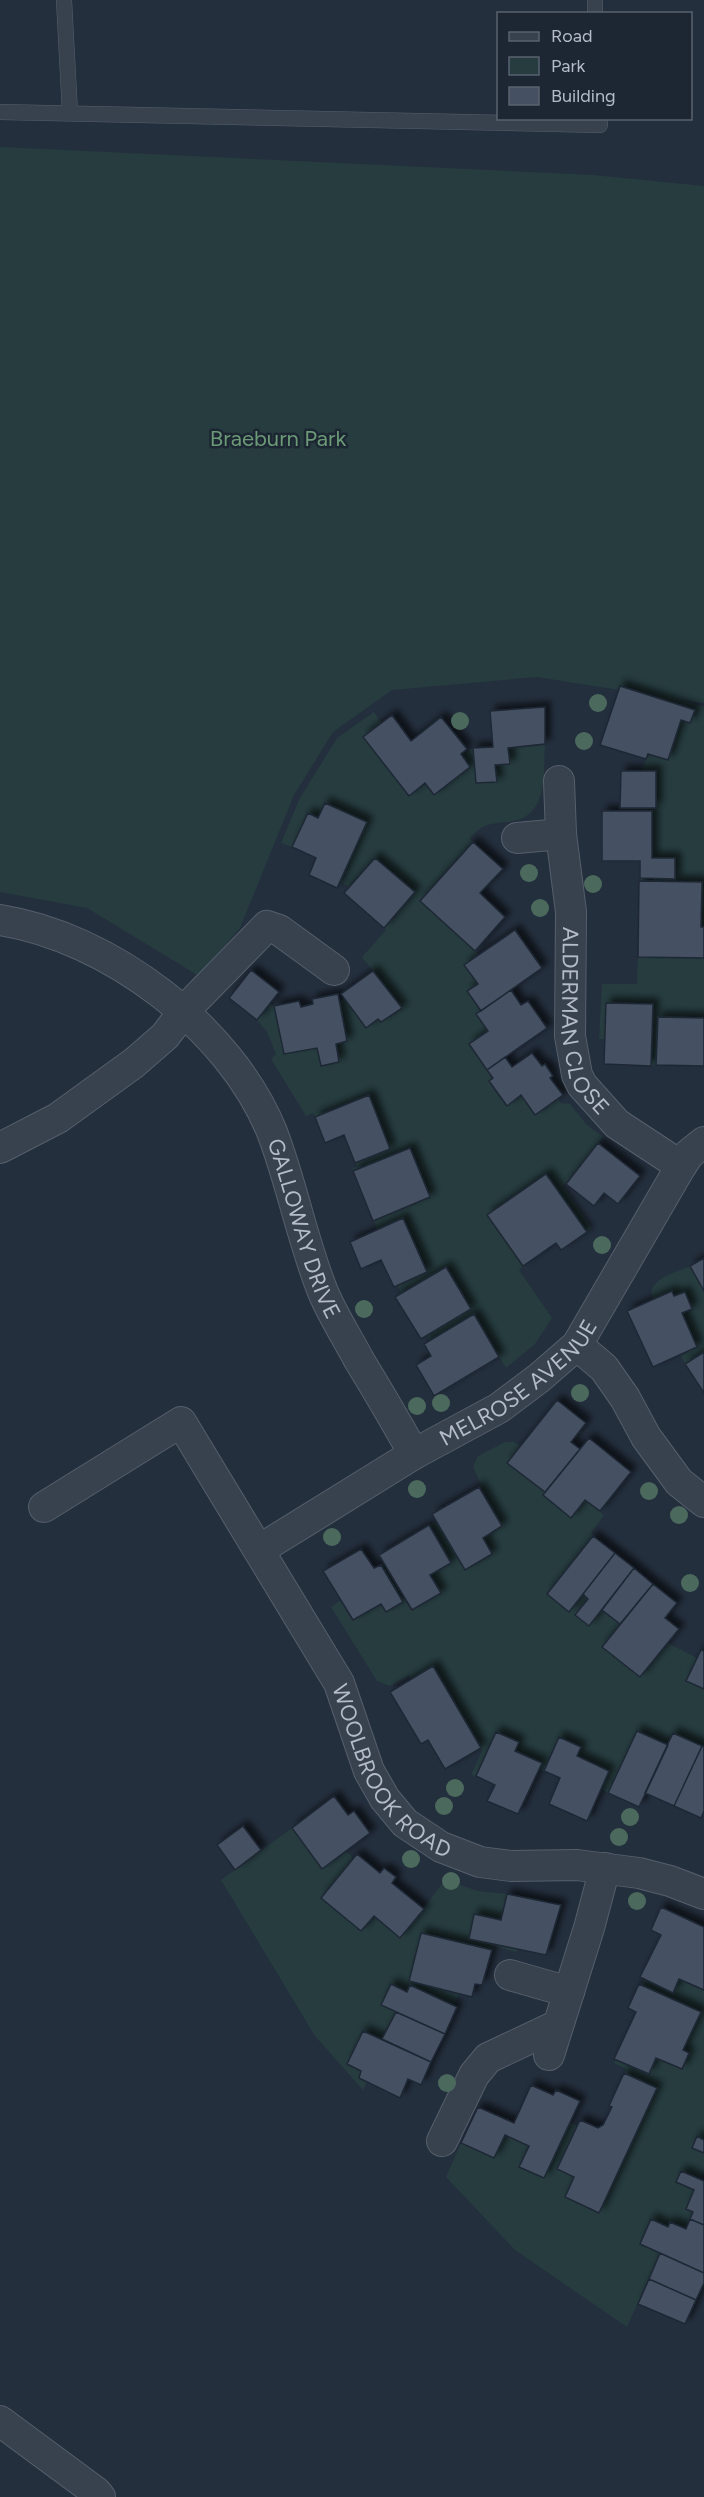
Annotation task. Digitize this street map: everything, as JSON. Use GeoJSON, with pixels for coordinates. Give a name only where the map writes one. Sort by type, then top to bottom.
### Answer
{"type":"FeatureCollection","features":[{"type":"Feature","properties":{"kind":"street","name":"ALDERMAN CLOSE"},"geometry":{"type":"LineString","coordinates":[[559,781],[561,834],[571,912],[570,1036],[577,1076],[582,1085],[617,1124],[681,1166]]}},
{"type":"Feature","properties":{"kind":"street"},"geometry":{"type":"LineString","coordinates":[[517,838],[561,834]]}},
{"type":"Feature","properties":{"kind":"street","name":"GALLOWAY DRIVE"},"geometry":{"type":"LineString","coordinates":[[0,920],[23,924],[61,936],[139,977],[184,1011],[222,1053],[261,1110],[272,1133],[323,1291],[333,1313],[414,1454]]}},
{"type":"Feature","properties":{"kind":"street"},"geometry":{"type":"LineString","coordinates":[[0,1148],[58,1118],[134,1063],[165,1036],[184,1011],[267,926],[279,930],[334,970]]}},
{"type":"Feature","properties":{"kind":"street","name":"MELROSE AVENUE"},"geometry":{"type":"LineString","coordinates":[[259,1550],[414,1454],[499,1408],[577,1346],[681,1166],[689,1154],[704,1142]]}},
{"type":"Feature","properties":{"kind":"street"},"geometry":{"type":"LineString","coordinates":[[577,1346],[604,1368],[667,1467],[679,1482],[704,1502]]}},
{"type":"Feature","properties":{"kind":"street","name":"WOOLBROOK ROAD"},"geometry":{"type":"LineString","coordinates":[[44,1507],[181,1422],[339,1683],[369,1771],[385,1799],[405,1822],[441,1847],[480,1862],[511,1866],[577,1865],[654,1876],[704,1894]]}},
{"type":"Feature","properties":{"kind":"street"},"geometry":{"type":"LineString","coordinates":[[549,2055],[605,1869]]}},
{"type":"Feature","properties":{"kind":"street"},"geometry":{"type":"LineString","coordinates":[[510,1975],[569,1992]]}},
{"type":"Feature","properties":{"kind":"street"},"geometry":{"type":"LineString","coordinates":[[442,2141],[474,2075],[488,2058],[558,2025]]}},
{"type":"Feature","properties":{"kind":"street"},"geometry":{"type":"LineString","coordinates":[[0,2421],[100,2497]]}},
{"type":"Feature","properties":{"kind":"lane"},"geometry":{"type":"LineString","coordinates":[[64,0],[70,113]]}},
{"type":"Feature","properties":{"kind":"lane"},"geometry":{"type":"LineString","coordinates":[[0,112],[600,125],[599,120]]}},
{"type":"Feature","properties":{"kind":"green space","name":"Braeburn Park"},"geometry":{"type":"Polygon","coordinates":[[[0,147],[593,175],[704,186],[704,703],[682,700],[704,707],[704,927],[639,881],[640,878],[675,879],[675,858],[652,858],[652,812],[620,811],[620,808],[656,807],[656,771],[641,771],[650,753],[663,737],[694,710],[645,694],[537,677],[392,690],[333,732],[294,795],[240,928],[199,976],[87,908],[0,892],[0,147]]]}},
{"type":"Feature","properties":{"kind":"green space"},"geometry":{"type":"Polygon","coordinates":[[[374,712],[382,723],[363,737],[409,796],[425,783],[435,794],[470,767],[461,754],[473,748],[476,783],[496,782],[495,765],[510,764],[508,748],[545,744],[541,794],[530,813],[521,819],[482,827],[470,838],[473,842],[420,901],[479,955],[464,965],[478,984],[467,991],[481,1011],[477,1014],[488,1031],[469,1044],[493,1078],[489,1082],[506,1106],[521,1095],[535,1115],[557,1098],[561,1103],[570,1104],[587,1125],[603,1137],[563,1186],[592,1228],[587,1232],[546,1174],[488,1215],[523,1266],[519,1270],[552,1318],[535,1344],[506,1368],[473,1314],[429,1340],[397,1286],[427,1271],[403,1218],[377,1230],[374,1221],[429,1197],[410,1149],[353,1171],[352,1169],[357,1166],[355,1163],[369,1095],[315,1117],[313,1113],[306,1116],[271,1059],[276,1054],[267,1032],[257,1020],[270,1004],[274,1006],[284,1054],[317,1048],[321,1066],[339,1062],[336,1044],[347,1041],[339,1000],[344,999],[366,1028],[378,1019],[382,1022],[402,1008],[362,957],[415,892],[375,858],[349,888],[340,881],[318,818],[308,813],[292,847],[281,843],[300,798],[337,738],[374,712]]]}},
{"type":"Feature","properties":{"kind":"green space"},"geometry":{"type":"Polygon","coordinates":[[[638,957],[704,958],[704,1018],[658,1017],[656,1065],[651,1066],[653,1004],[607,1003],[605,1039],[599,1039],[602,984],[637,984],[638,957]]]}},
{"type":"Feature","properties":{"kind":"green space"},"geometry":{"type":"Polygon","coordinates":[[[690,1266],[704,1291],[704,1352],[685,1364],[680,1355],[697,1346],[682,1313],[692,1308],[685,1292],[674,1296],[672,1292],[653,1300],[652,1293],[657,1282],[690,1266]]]}},
{"type":"Feature","properties":{"kind":"green space"},"geometry":{"type":"Polygon","coordinates":[[[505,1442],[514,1442],[521,1446],[508,1463],[545,1492],[543,1496],[571,1517],[585,1500],[604,1515],[591,1533],[593,1536],[547,1594],[569,1611],[583,1594],[588,1599],[575,1615],[588,1625],[602,1610],[620,1624],[602,1647],[640,1677],[668,1643],[697,1658],[686,1680],[704,1689],[704,1747],[674,1733],[668,1745],[637,1731],[608,1793],[601,1789],[609,1771],[577,1756],[580,1747],[559,1737],[544,1771],[539,1769],[542,1763],[515,1751],[519,1741],[497,1732],[476,1776],[471,1775],[482,1751],[434,1667],[411,1679],[409,1675],[390,1686],[377,1681],[331,1607],[341,1600],[353,1620],[381,1604],[386,1612],[403,1602],[381,1565],[383,1563],[411,1610],[440,1593],[430,1575],[451,1563],[429,1525],[436,1521],[465,1570],[492,1555],[483,1538],[502,1526],[479,1487],[481,1485],[473,1467],[478,1456],[505,1442]]]}},
{"type":"Feature","properties":{"kind":"green space"},"geometry":{"type":"Polygon","coordinates":[[[292,1828],[322,1868],[346,1851],[353,1858],[321,1898],[361,1931],[374,1916],[401,1937],[445,1880],[478,1891],[507,1894],[501,1920],[474,1914],[469,1938],[517,1949],[517,1952],[494,1946],[492,1950],[421,1933],[409,1981],[459,1994],[454,2005],[407,1992],[391,1984],[381,2005],[396,2012],[382,2039],[363,2031],[347,2064],[361,2071],[359,2078],[367,2082],[363,2090],[315,2036],[221,1880],[292,1828]]]}},
{"type":"Feature","properties":{"kind":"green space"},"geometry":{"type":"Polygon","coordinates":[[[644,1979],[673,1993],[679,1979],[704,1990],[704,2140],[697,2137],[692,2147],[704,2153],[704,2170],[700,2179],[681,2171],[676,2182],[694,2190],[686,2208],[693,2212],[686,2229],[671,2222],[668,2227],[651,2219],[640,2244],[660,2253],[627,2327],[515,2250],[446,2177],[461,2143],[493,2158],[505,2135],[529,2146],[520,2167],[544,2178],[570,2122],[577,2126],[557,2169],[574,2177],[565,2197],[599,2213],[657,2089],[624,2073],[626,2069],[614,2063],[615,2059],[648,2074],[656,2058],[682,2069],[689,2053],[683,2050],[700,2012],[641,1985],[644,1979]]]}},
{"type":"Feature","properties":{"kind":"building"},"geometry":{"type":"Polygon","coordinates":[[[620,686],[695,710],[690,723],[681,720],[668,760],[648,754],[646,759],[600,745],[620,686]]]}},
{"type":"Feature","properties":{"kind":"building"},"geometry":{"type":"Polygon","coordinates":[[[545,707],[545,744],[508,748],[510,764],[495,765],[497,782],[476,783],[473,748],[493,747],[490,711],[545,707]]]}},
{"type":"Feature","properties":{"kind":"building"},"geometry":{"type":"Polygon","coordinates":[[[392,715],[411,741],[441,717],[467,749],[461,754],[470,767],[434,795],[425,783],[409,796],[363,737],[392,715]]]}},
{"type":"Feature","properties":{"kind":"building"},"geometry":{"type":"Polygon","coordinates":[[[621,771],[656,771],[656,808],[620,808],[621,771]]]}},
{"type":"Feature","properties":{"kind":"building"},"geometry":{"type":"Polygon","coordinates":[[[325,803],[367,822],[337,888],[309,875],[316,858],[292,847],[308,813],[318,818],[325,803]]]}},
{"type":"Feature","properties":{"kind":"building"},"geometry":{"type":"Polygon","coordinates":[[[602,811],[652,811],[652,858],[675,858],[675,879],[640,878],[640,861],[602,861],[602,811]]]}},
{"type":"Feature","properties":{"kind":"building"},"geometry":{"type":"Polygon","coordinates":[[[473,842],[503,869],[480,893],[505,917],[475,951],[420,901],[473,842]]]}},
{"type":"Feature","properties":{"kind":"building"},"geometry":{"type":"Polygon","coordinates":[[[375,858],[415,892],[384,928],[344,893],[375,858]]]}},
{"type":"Feature","properties":{"kind":"building"},"geometry":{"type":"Polygon","coordinates":[[[639,881],[702,882],[701,927],[704,927],[704,958],[638,957],[639,881]]]}},
{"type":"Feature","properties":{"kind":"building"},"geometry":{"type":"Polygon","coordinates":[[[515,930],[542,968],[481,1011],[467,991],[478,984],[464,965],[515,930]]]}},
{"type":"Feature","properties":{"kind":"building"},"geometry":{"type":"Polygon","coordinates":[[[251,970],[279,992],[257,1020],[229,998],[251,970]]]}},
{"type":"Feature","properties":{"kind":"building"},"geometry":{"type":"Polygon","coordinates":[[[373,971],[402,1008],[381,1022],[378,1019],[366,1028],[341,994],[373,971]]]}},
{"type":"Feature","properties":{"kind":"building"},"geometry":{"type":"Polygon","coordinates":[[[511,990],[521,1005],[528,1001],[547,1028],[487,1070],[469,1044],[488,1031],[476,1014],[511,990]]]}},
{"type":"Feature","properties":{"kind":"building"},"geometry":{"type":"Polygon","coordinates":[[[338,994],[347,1041],[336,1044],[339,1062],[321,1066],[317,1048],[284,1054],[274,1006],[299,1001],[301,1007],[313,1004],[312,999],[338,994]]]}},
{"type":"Feature","properties":{"kind":"building"},"geometry":{"type":"Polygon","coordinates":[[[606,1003],[653,1004],[651,1066],[604,1064],[606,1003]]]}},
{"type":"Feature","properties":{"kind":"building"},"geometry":{"type":"Polygon","coordinates":[[[658,1017],[704,1018],[704,1066],[656,1065],[658,1017]]]}},
{"type":"Feature","properties":{"kind":"building"},"geometry":{"type":"Polygon","coordinates":[[[532,1053],[542,1066],[545,1064],[553,1076],[550,1078],[563,1095],[535,1115],[521,1095],[507,1106],[489,1081],[493,1078],[487,1070],[505,1057],[512,1067],[532,1053]]]}},
{"type":"Feature","properties":{"kind":"building"},"geometry":{"type":"Polygon","coordinates":[[[369,1095],[390,1149],[355,1163],[344,1135],[325,1143],[315,1117],[369,1095]]]}},
{"type":"Feature","properties":{"kind":"building"},"geometry":{"type":"Polygon","coordinates":[[[598,1143],[640,1176],[618,1204],[604,1193],[594,1206],[566,1184],[598,1143]]]}},
{"type":"Feature","properties":{"kind":"building"},"geometry":{"type":"Polygon","coordinates":[[[410,1148],[430,1197],[373,1221],[353,1171],[410,1148]]]}},
{"type":"Feature","properties":{"kind":"building"},"geometry":{"type":"Polygon","coordinates":[[[546,1174],[587,1232],[561,1250],[556,1243],[523,1266],[487,1215],[546,1174]]]}},
{"type":"Feature","properties":{"kind":"building"},"geometry":{"type":"Polygon","coordinates":[[[403,1218],[427,1272],[394,1287],[381,1260],[361,1269],[350,1242],[403,1218]]]}},
{"type":"Feature","properties":{"kind":"building"},"geometry":{"type":"Polygon","coordinates":[[[704,1258],[704,1291],[690,1266],[704,1258]]]}},
{"type":"Feature","properties":{"kind":"building"},"geometry":{"type":"Polygon","coordinates":[[[446,1267],[471,1309],[421,1339],[395,1297],[446,1267]]]}},
{"type":"Feature","properties":{"kind":"building"},"geometry":{"type":"Polygon","coordinates":[[[672,1291],[674,1296],[685,1292],[692,1309],[682,1313],[697,1347],[653,1367],[627,1311],[672,1291]]]}},
{"type":"Feature","properties":{"kind":"building"},"geometry":{"type":"Polygon","coordinates":[[[474,1314],[499,1357],[434,1396],[416,1365],[431,1356],[424,1344],[474,1314]]]}},
{"type":"Feature","properties":{"kind":"building"},"geometry":{"type":"Polygon","coordinates":[[[704,1352],[704,1393],[685,1364],[704,1352]]]}},
{"type":"Feature","properties":{"kind":"building"},"geometry":{"type":"Polygon","coordinates":[[[557,1400],[586,1423],[571,1442],[580,1449],[545,1492],[507,1463],[557,1400]]]}},
{"type":"Feature","properties":{"kind":"building"},"geometry":{"type":"Polygon","coordinates":[[[589,1438],[631,1472],[600,1511],[585,1500],[571,1518],[543,1495],[589,1438]]]}},
{"type":"Feature","properties":{"kind":"building"},"geometry":{"type":"Polygon","coordinates":[[[479,1487],[502,1526],[483,1538],[492,1554],[465,1570],[432,1514],[479,1487]]]}},
{"type":"Feature","properties":{"kind":"building"},"geometry":{"type":"Polygon","coordinates":[[[429,1525],[451,1563],[430,1575],[441,1593],[412,1610],[379,1555],[429,1525]]]}},
{"type":"Feature","properties":{"kind":"building"},"geometry":{"type":"Polygon","coordinates":[[[593,1536],[615,1553],[569,1612],[547,1594],[593,1536]]]}},
{"type":"Feature","properties":{"kind":"building"},"geometry":{"type":"Polygon","coordinates":[[[361,1549],[374,1568],[381,1565],[403,1602],[386,1612],[381,1604],[353,1620],[323,1571],[361,1549]]]}},
{"type":"Feature","properties":{"kind":"building"},"geometry":{"type":"Polygon","coordinates":[[[615,1553],[634,1568],[589,1626],[575,1615],[588,1599],[583,1594],[615,1553]]]}},
{"type":"Feature","properties":{"kind":"building"},"geometry":{"type":"Polygon","coordinates":[[[634,1568],[653,1584],[620,1624],[602,1610],[634,1568]]]}},
{"type":"Feature","properties":{"kind":"building"},"geometry":{"type":"Polygon","coordinates":[[[653,1584],[677,1603],[665,1618],[679,1629],[640,1677],[602,1647],[653,1584]]]}},
{"type":"Feature","properties":{"kind":"building"},"geometry":{"type":"Polygon","coordinates":[[[701,1650],[704,1651],[704,1689],[686,1681],[701,1650]]]}},
{"type":"Feature","properties":{"kind":"building"},"geometry":{"type":"Polygon","coordinates":[[[433,1666],[481,1748],[445,1769],[428,1740],[421,1744],[390,1692],[433,1666]]]}},
{"type":"Feature","properties":{"kind":"building"},"geometry":{"type":"Polygon","coordinates":[[[637,1731],[668,1745],[639,1807],[608,1793],[637,1731]]]}},
{"type":"Feature","properties":{"kind":"building"},"geometry":{"type":"Polygon","coordinates":[[[496,1732],[519,1742],[515,1751],[542,1763],[518,1814],[487,1801],[495,1785],[476,1776],[496,1732]]]}},
{"type":"Feature","properties":{"kind":"building"},"geometry":{"type":"Polygon","coordinates":[[[673,1733],[702,1746],[674,1806],[645,1793],[673,1733]]]}},
{"type":"Feature","properties":{"kind":"building"},"geometry":{"type":"Polygon","coordinates":[[[559,1737],[581,1747],[577,1756],[609,1771],[587,1821],[549,1804],[560,1778],[544,1771],[559,1737]]]}},
{"type":"Feature","properties":{"kind":"building"},"geometry":{"type":"Polygon","coordinates":[[[702,1746],[704,1747],[704,1811],[701,1818],[674,1806],[702,1746]]]}},
{"type":"Feature","properties":{"kind":"building"},"geometry":{"type":"Polygon","coordinates":[[[334,1796],[348,1815],[354,1811],[370,1833],[322,1869],[292,1828],[334,1796]]]}},
{"type":"Feature","properties":{"kind":"building"},"geometry":{"type":"Polygon","coordinates":[[[243,1826],[261,1850],[235,1870],[217,1845],[243,1826]]]}},
{"type":"Feature","properties":{"kind":"building"},"geometry":{"type":"Polygon","coordinates":[[[357,1854],[380,1873],[384,1868],[396,1877],[392,1883],[424,1909],[400,1938],[374,1916],[361,1931],[321,1898],[357,1854]]]}},
{"type":"Feature","properties":{"kind":"building"},"geometry":{"type":"Polygon","coordinates":[[[507,1894],[561,1905],[546,1955],[469,1939],[474,1914],[501,1920],[507,1894]]]}},
{"type":"Feature","properties":{"kind":"building"},"geometry":{"type":"Polygon","coordinates":[[[661,1907],[704,1927],[704,1990],[679,1979],[673,1993],[640,1977],[661,1935],[651,1930],[661,1907]]]}},
{"type":"Feature","properties":{"kind":"building"},"geometry":{"type":"Polygon","coordinates":[[[421,1933],[492,1950],[482,1985],[475,1984],[472,1997],[409,1981],[421,1933]]]}},
{"type":"Feature","properties":{"kind":"building"},"geometry":{"type":"Polygon","coordinates":[[[391,1984],[407,1992],[410,1985],[457,2007],[445,2034],[381,2005],[391,1984]]]}},
{"type":"Feature","properties":{"kind":"building"},"geometry":{"type":"Polygon","coordinates":[[[639,1984],[701,2012],[683,2050],[689,2053],[682,2069],[656,2058],[649,2074],[614,2059],[636,2012],[628,2008],[639,1984]]]}},
{"type":"Feature","properties":{"kind":"building"},"geometry":{"type":"Polygon","coordinates":[[[396,2012],[445,2034],[431,2062],[382,2039],[396,2012]]]}},
{"type":"Feature","properties":{"kind":"building"},"geometry":{"type":"Polygon","coordinates":[[[363,2031],[431,2062],[421,2085],[408,2079],[400,2098],[359,2078],[361,2071],[347,2064],[363,2031]]]}},
{"type":"Feature","properties":{"kind":"building"},"geometry":{"type":"Polygon","coordinates":[[[624,2073],[657,2088],[599,2213],[565,2197],[574,2177],[557,2169],[580,2120],[598,2128],[603,2125],[624,2073]]]}},
{"type":"Feature","properties":{"kind":"building"},"geometry":{"type":"Polygon","coordinates":[[[531,2085],[553,2095],[556,2090],[580,2101],[544,2178],[519,2167],[529,2146],[505,2135],[494,2158],[461,2143],[478,2107],[514,2123],[531,2085]]]}},
{"type":"Feature","properties":{"kind":"building"},"geometry":{"type":"Polygon","coordinates":[[[697,2136],[704,2140],[704,2153],[692,2148],[697,2136]]]}},
{"type":"Feature","properties":{"kind":"building"},"geometry":{"type":"Polygon","coordinates":[[[681,2171],[704,2181],[704,2225],[690,2219],[693,2212],[686,2209],[694,2190],[676,2182],[681,2171]]]}},
{"type":"Feature","properties":{"kind":"building"},"geometry":{"type":"Polygon","coordinates":[[[651,2219],[668,2227],[670,2222],[686,2229],[690,2219],[704,2225],[704,2273],[640,2244],[651,2219]]]}},
{"type":"Feature","properties":{"kind":"building"},"geometry":{"type":"Polygon","coordinates":[[[660,2253],[704,2273],[704,2283],[696,2300],[649,2279],[660,2253]]]}},
{"type":"Feature","properties":{"kind":"building"},"geometry":{"type":"Polygon","coordinates":[[[649,2279],[696,2300],[685,2324],[638,2304],[649,2279]]]}}]}
